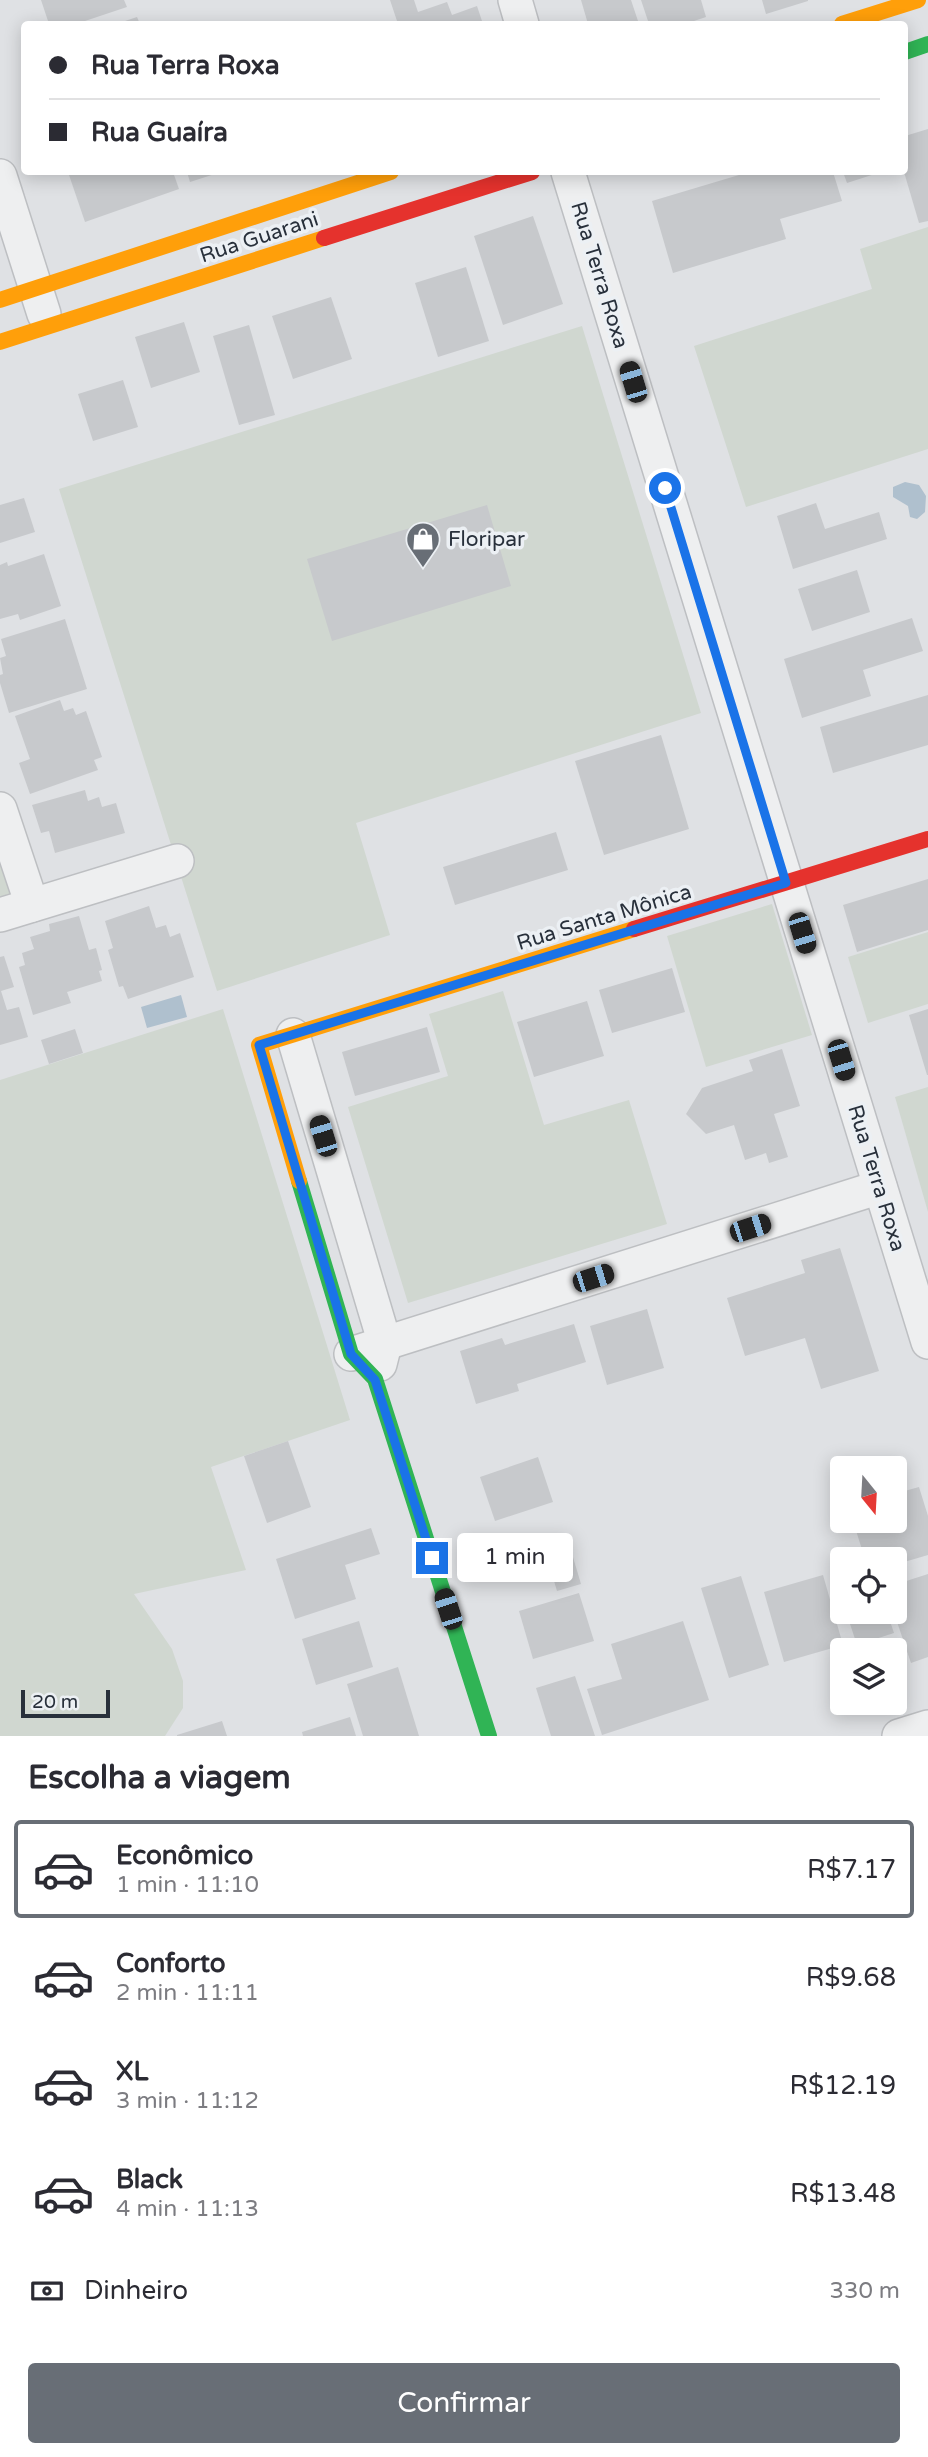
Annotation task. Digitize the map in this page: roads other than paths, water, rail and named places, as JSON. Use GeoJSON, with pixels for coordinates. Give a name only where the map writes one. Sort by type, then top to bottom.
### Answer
{"type":"FeatureCollection","features":[{"type":"Feature","properties":{"kind":"street"},"geometry":{"type":"LineString","coordinates":[[515,0],[521,21]]}},
{"type":"Feature","properties":{"kind":"street"},"geometry":{"type":"LineString","coordinates":[[852,21],[918,0]]}},
{"type":"Feature","properties":{"kind":"street"},"geometry":{"type":"LineString","coordinates":[[908,51],[928,44]]}},
{"type":"Feature","properties":{"kind":"street","name":"Rua Guarani"},"geometry":{"type":"LineString","coordinates":[[0,300],[382,175]]}},
{"type":"Feature","properties":{"kind":"street","name":"Rua Guarani"},"geometry":{"type":"LineString","coordinates":[[0,342],[523,175]]}},
{"type":"Feature","properties":{"kind":"street","name":"Rua Terra Roxa"},"geometry":{"type":"LineString","coordinates":[[569,175],[928,1342]]}},
{"type":"Feature","properties":{"kind":"street"},"geometry":{"type":"LineString","coordinates":[[0,176],[48,326]]}},
{"type":"Feature","properties":{"kind":"street"},"geometry":{"type":"LineString","coordinates":[[0,809],[32,905]]}},
{"type":"Feature","properties":{"kind":"street","name":"Rua Santa Mônica"},"geometry":{"type":"LineString","coordinates":[[351,1354],[259,1045],[928,839]]}},
{"type":"Feature","properties":{"kind":"street"},"geometry":{"type":"LineString","coordinates":[[0,915],[177,861]]}},
{"type":"Feature","properties":{"kind":"street"},"geometry":{"type":"LineString","coordinates":[[293,1035],[385,1344],[375,1380]]}},
{"type":"Feature","properties":{"kind":"street"},"geometry":{"type":"LineString","coordinates":[[489,1736],[375,1380],[351,1354],[880,1187]]}},
{"type":"Feature","properties":{"kind":"street"},"geometry":{"type":"LineString","coordinates":[[899,1736],[928,1727]]}},
{"type":"Feature","properties":{"kind":"water"},"geometry":{"type":"Polygon","coordinates":[[[905,482],[919,485],[926,496],[925,512],[917,519],[910,517],[908,506],[893,497],[893,487],[905,482]]]}},
{"type":"Feature","properties":{"kind":"water"},"geometry":{"type":"Polygon","coordinates":[[[181,995],[187,1017],[147,1028],[141,1007],[181,995]]]}},
{"type":"Feature","properties":{"kind":"place","name":"Floripar"},"geometry":{"type":"Point","coordinates":[423,569]}}]}
